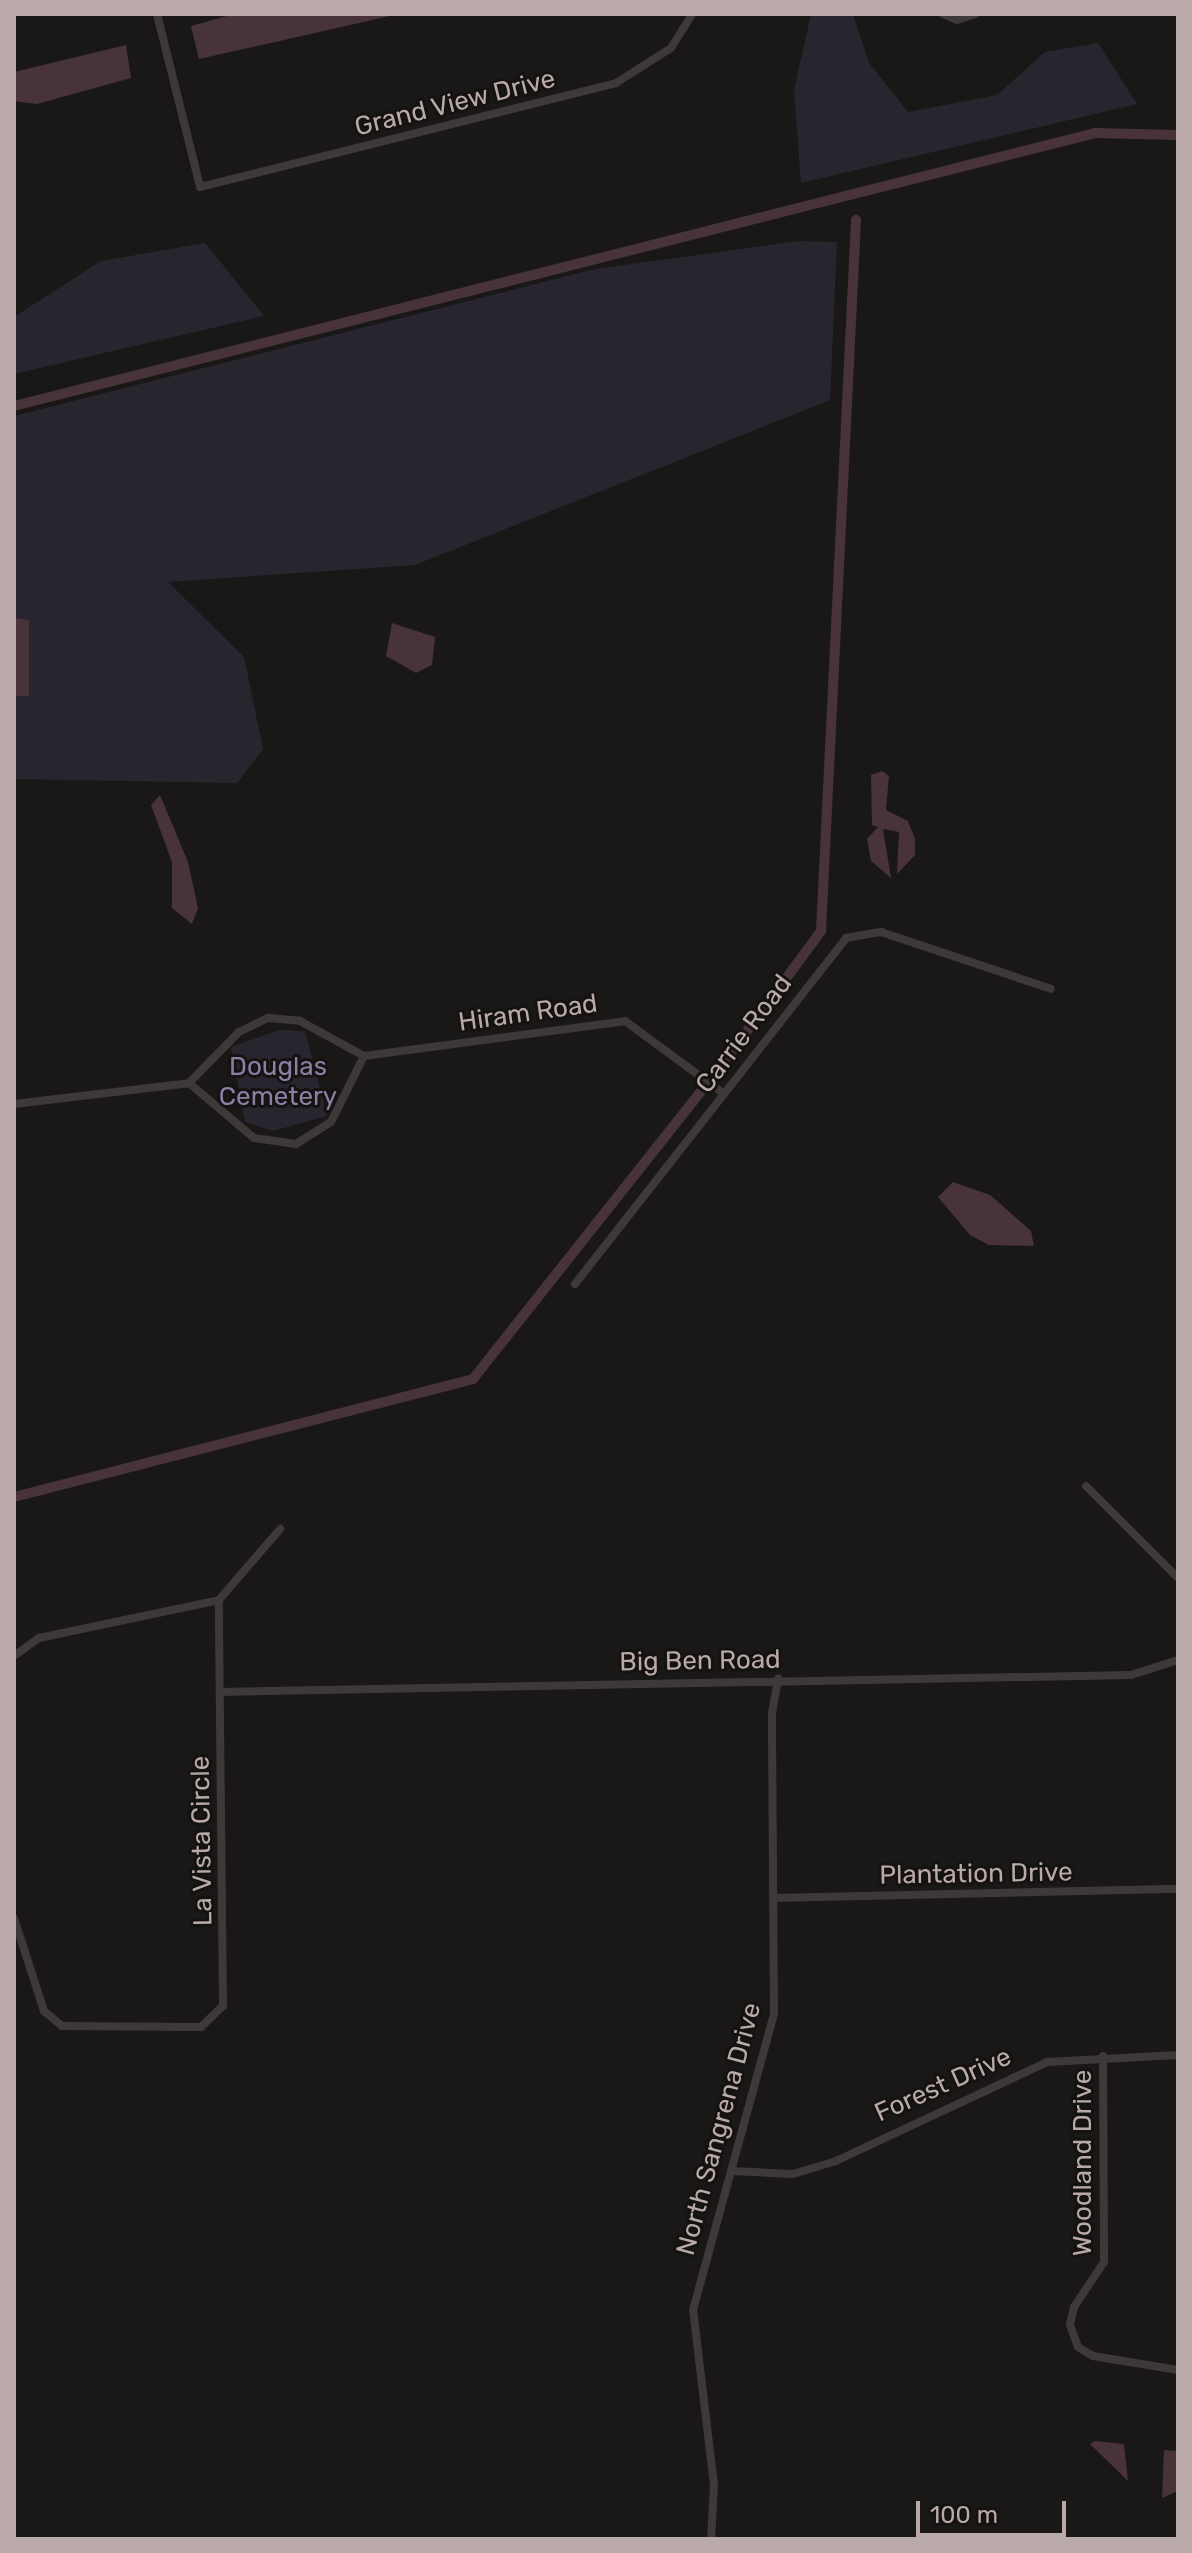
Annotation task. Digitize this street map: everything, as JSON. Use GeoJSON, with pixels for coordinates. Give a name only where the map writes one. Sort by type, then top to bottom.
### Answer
{"type":"FeatureCollection","features":[{"type":"Feature","properties":{"kind":"street","name":"Grand View Drive"},"geometry":{"type":"LineString","coordinates":[[157,14],[200,187],[616,83],[671,48],[692,14]]}},
{"type":"Feature","properties":{"kind":"street"},"geometry":{"type":"LineString","coordinates":[[943,14],[957,20],[975,14]]}},
{"type":"Feature","properties":{"kind":"street","name":"Carrie Road"},"geometry":{"type":"LineString","coordinates":[[575,1284],[833,949],[858,932],[881,932],[1051,989]]}},
{"type":"Feature","properties":{"kind":"street"},"geometry":{"type":"LineString","coordinates":[[14,1104],[189,1083],[239,1032],[268,1018],[300,1021],[364,1056],[331,1122],[296,1144],[254,1138],[189,1083]]}},
{"type":"Feature","properties":{"kind":"street","name":"Hiram Road"},"geometry":{"type":"LineString","coordinates":[[364,1056],[625,1021],[723,1093]]}},
{"type":"Feature","properties":{"kind":"street"},"geometry":{"type":"LineString","coordinates":[[1086,1486],[1177,1574]]}},
{"type":"Feature","properties":{"kind":"street"},"geometry":{"type":"LineString","coordinates":[[15,1652],[39,1638],[219,1600],[280,1529]]}},
{"type":"Feature","properties":{"kind":"street","name":"La Vista Circle"},"geometry":{"type":"LineString","coordinates":[[14,1918],[44,2011],[62,2026],[185,2029],[201,2027],[223,2006],[219,1600]]}},
{"type":"Feature","properties":{"kind":"street","name":"Big Ben Road"},"geometry":{"type":"LineString","coordinates":[[220,1692],[778,1679],[1131,1675],[1178,1660]]}},
{"type":"Feature","properties":{"kind":"street","name":"North Sangrena Drive"},"geometry":{"type":"LineString","coordinates":[[711,2539],[711,2454],[693,2310],[774,2014],[772,1713],[778,1679]]}},
{"type":"Feature","properties":{"kind":"street","name":"Plantation Drive"},"geometry":{"type":"LineString","coordinates":[[774,1898],[1178,1889]]}},
{"type":"Feature","properties":{"kind":"street","name":"Forest Drive"},"geometry":{"type":"LineString","coordinates":[[731,2171],[793,2174],[1026,2069],[1103,2056],[1178,2055]]}},
{"type":"Feature","properties":{"kind":"street","name":"Woodland Drive"},"geometry":{"type":"LineString","coordinates":[[1103,2056],[1104,2262],[1074,2307],[1070,2325],[1078,2347],[1093,2356],[1178,2370]]}},
{"type":"Feature","properties":{"kind":"green space"},"geometry":{"type":"Polygon","coordinates":[[[811,14],[853,14],[869,63],[908,112],[997,95],[1045,52],[1098,43],[1137,104],[801,183],[794,90],[811,14]]]}},
{"type":"Feature","properties":{"kind":"green space"},"geometry":{"type":"Polygon","coordinates":[[[799,241],[837,242],[830,400],[415,565],[168,582],[244,657],[263,749],[237,783],[14,779],[14,416],[595,269],[799,241]]]}},
{"type":"Feature","properties":{"kind":"green space"},"geometry":{"type":"Polygon","coordinates":[[[205,243],[264,316],[14,374],[14,317],[101,261],[205,243]]]}},
{"type":"Feature","properties":{"kind":"green space","name":"Douglas Cemetery"},"geometry":{"type":"Polygon","coordinates":[[[279,1030],[305,1031],[327,1116],[273,1131],[245,1122],[231,1047],[279,1030]]]}},
{"type":"Feature","properties":{"kind":"shaded area"},"geometry":{"type":"Polygon","coordinates":[[[234,14],[399,14],[199,59],[191,26],[234,14]]]}},
{"type":"Feature","properties":{"kind":"shaded area"},"geometry":{"type":"Polygon","coordinates":[[[126,45],[131,78],[37,104],[14,101],[14,72],[126,45]]]}},
{"type":"Feature","properties":{"kind":"shaded area"},"geometry":{"type":"Polygon","coordinates":[[[14,618],[29,620],[29,696],[14,696],[14,618]]]}},
{"type":"Feature","properties":{"kind":"shaded area"},"geometry":{"type":"Polygon","coordinates":[[[392,623],[435,637],[432,665],[416,673],[386,656],[392,623]]]}},
{"type":"Feature","properties":{"kind":"shaded area"},"geometry":{"type":"Polygon","coordinates":[[[882,771],[889,776],[886,810],[908,821],[915,839],[915,855],[897,874],[899,832],[883,829],[891,878],[871,861],[867,839],[878,827],[872,825],[871,775],[882,771]]]}},
{"type":"Feature","properties":{"kind":"shaded area"},"geometry":{"type":"Polygon","coordinates":[[[160,795],[188,862],[198,908],[192,924],[172,908],[172,862],[151,805],[160,795]]]}},
{"type":"Feature","properties":{"kind":"shaded area"},"geometry":{"type":"Polygon","coordinates":[[[953,1182],[990,1195],[1031,1231],[1034,1246],[989,1245],[970,1235],[938,1197],[953,1182]]]}},
{"type":"Feature","properties":{"kind":"shaded area"},"geometry":{"type":"Polygon","coordinates":[[[1095,2441],[1124,2444],[1128,2481],[1090,2444],[1095,2441]]]}},
{"type":"Feature","properties":{"kind":"shaded area"},"geometry":{"type":"Polygon","coordinates":[[[1164,2450],[1178,2451],[1178,2491],[1162,2498],[1164,2450]]]}},
{"type":"Feature","properties":{"kind":"waterway"},"geometry":{"type":"LineString","coordinates":[[14,406],[1095,133],[1178,135]]}},
{"type":"Feature","properties":{"kind":"waterway"},"geometry":{"type":"LineString","coordinates":[[719,1069],[821,931],[856,220]]}},
{"type":"Feature","properties":{"kind":"waterway"},"geometry":{"type":"LineString","coordinates":[[715,1074],[719,1069]]}},
{"type":"Feature","properties":{"kind":"waterway"},"geometry":{"type":"LineString","coordinates":[[701,1091],[705,1087]]}},
{"type":"Feature","properties":{"kind":"waterway"},"geometry":{"type":"LineString","coordinates":[[14,1497],[473,1379],[701,1091]]}}]}
